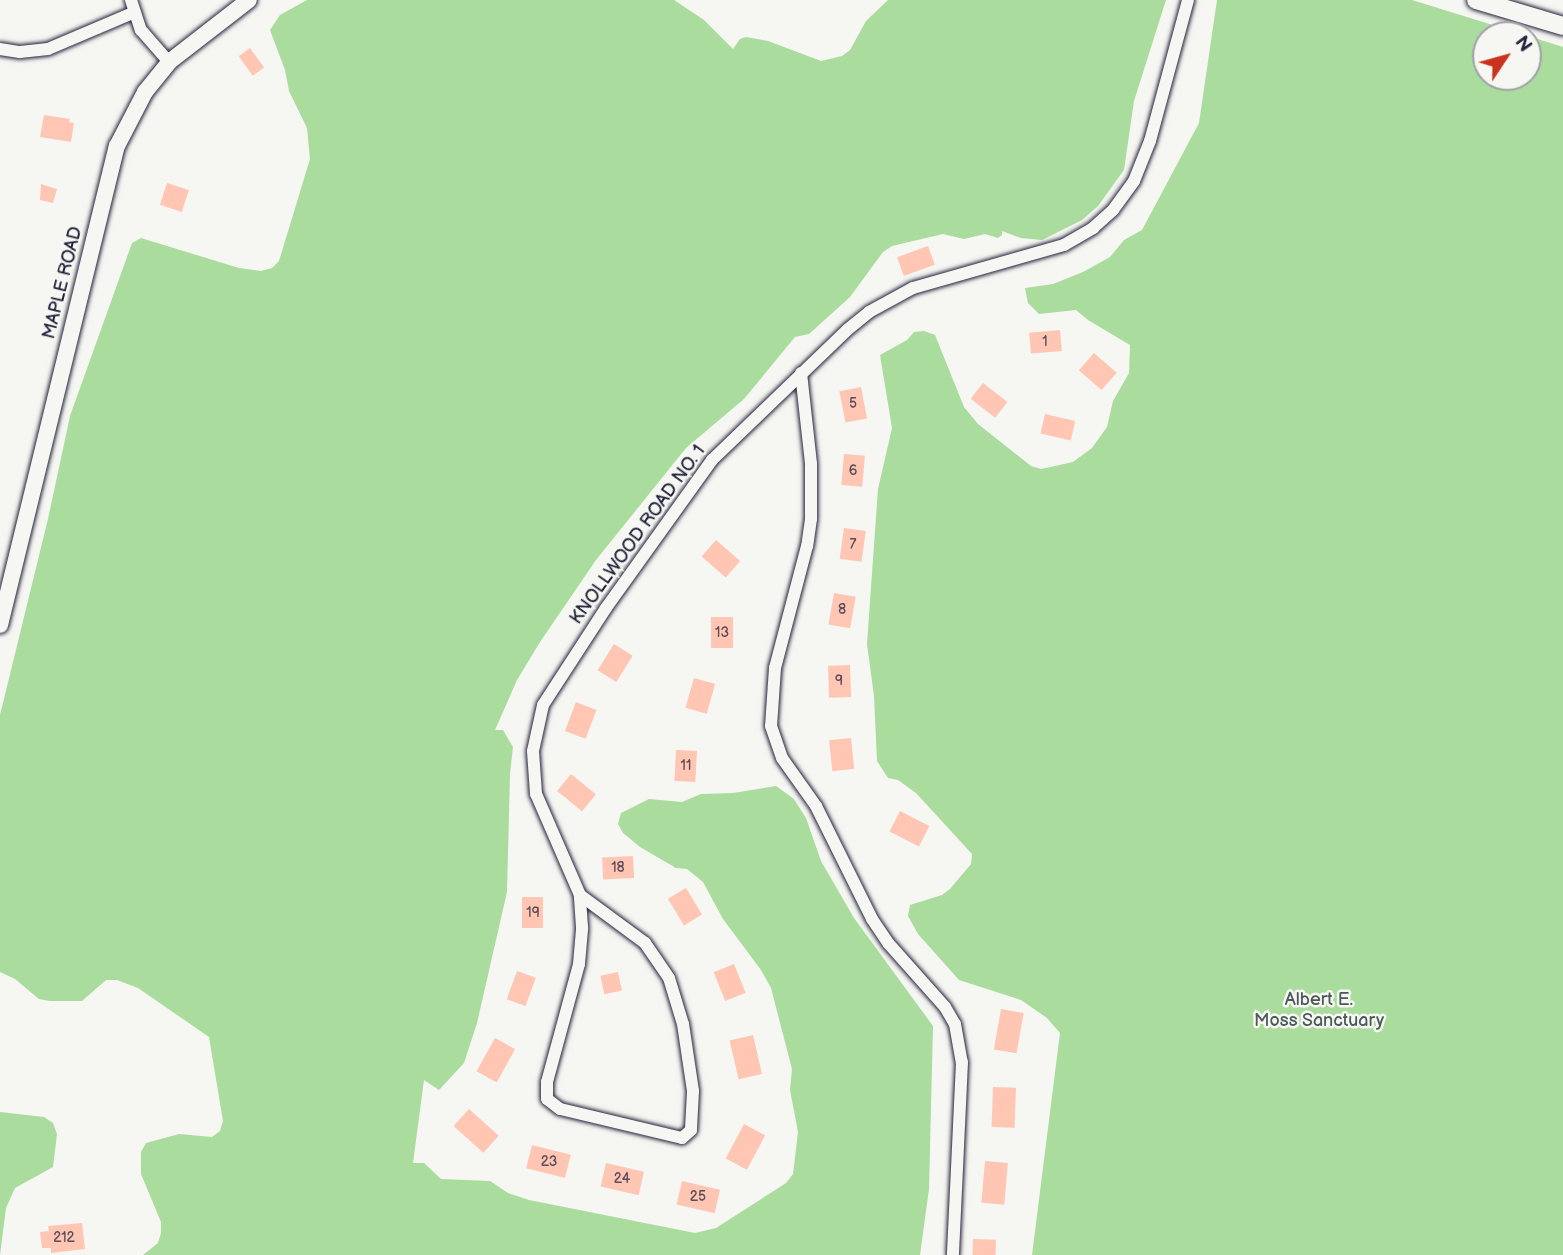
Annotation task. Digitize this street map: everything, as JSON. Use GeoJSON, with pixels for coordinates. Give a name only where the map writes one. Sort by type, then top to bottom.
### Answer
{"type":"FeatureCollection","features":[{"type":"Feature","properties":{"kind":"main road"},"geometry":{"type":"LineString","coordinates":[[1476,0],[1563,26]]}},
{"type":"Feature","properties":{"kind":"street","name":"MAPLE ROAD"},"geometry":{"type":"LineString","coordinates":[[0,625],[117,146],[132,113],[169,62],[249,0]]}},
{"type":"Feature","properties":{"kind":"street","name":"KNOLLWOOD ROAD NO. 1"},"geometry":{"type":"LineString","coordinates":[[580,895],[645,943],[669,978],[683,1024],[692,1077],[694,1104],[691,1129],[686,1136],[675,1139],[560,1109],[547,1099],[547,1082],[566,1022],[579,964],[582,934],[580,895],[536,794],[533,751],[543,705],[598,619],[712,460],[801,373],[869,312],[891,298],[963,271],[1064,245],[1104,219],[1127,193],[1146,150],[1188,0]]}},
{"type":"Feature","properties":{"kind":"street"},"geometry":{"type":"LineString","coordinates":[[0,49],[20,52],[48,49],[132,7],[141,30],[169,62]]}},
{"type":"Feature","properties":{"kind":"street"},"geometry":{"type":"LineString","coordinates":[[801,373],[811,464],[811,519],[807,546],[775,668],[771,726],[782,758],[822,816],[872,919],[945,1007],[955,1024],[962,1062],[953,1255]]}},
{"type":"Feature","properties":{"kind":"green space"},"geometry":{"type":"Polygon","coordinates":[[[307,0],[674,0],[704,20],[733,49],[740,39],[746,37],[768,41],[821,61],[842,56],[850,50],[866,21],[888,0],[1166,0],[1134,101],[1124,170],[1098,206],[1082,220],[1042,240],[1021,238],[1002,231],[998,238],[985,234],[964,239],[943,234],[892,246],[883,252],[850,297],[809,334],[795,337],[744,399],[686,448],[596,560],[517,680],[495,730],[503,730],[513,747],[507,892],[477,1023],[464,1063],[439,1090],[424,1080],[413,1163],[424,1163],[441,1179],[490,1181],[508,1193],[529,1200],[695,1233],[716,1228],[786,1183],[793,1174],[798,1132],[790,1090],[792,1069],[771,988],[723,919],[703,882],[687,869],[676,868],[640,847],[623,833],[618,824],[621,813],[649,799],[682,802],[701,794],[733,793],[776,786],[794,799],[806,818],[821,861],[854,918],[933,1026],[929,1189],[920,1255],[143,1255],[158,1243],[161,1233],[161,1222],[141,1174],[141,1152],[146,1143],[179,1134],[212,1137],[220,1131],[223,1121],[209,1037],[138,988],[117,980],[106,980],[82,1001],[50,1001],[39,999],[15,979],[0,972],[0,715],[70,416],[132,243],[141,238],[239,268],[261,271],[272,268],[279,261],[310,159],[307,128],[289,91],[285,70],[270,30],[280,15],[307,0]]]}},
{"type":"Feature","properties":{"kind":"green space","name":"Albert E. Moss Sanctuary"},"geometry":{"type":"Polygon","coordinates":[[[1217,0],[1412,0],[1480,21],[1472,21],[1472,91],[1542,91],[1542,40],[1563,47],[1563,1255],[1032,1255],[1060,1033],[1047,1018],[1021,1000],[959,980],[918,934],[908,916],[910,905],[942,895],[950,889],[971,864],[972,854],[916,793],[898,780],[888,778],[877,761],[874,696],[867,644],[878,489],[892,428],[880,355],[907,340],[914,332],[924,331],[935,335],[964,407],[978,424],[1031,466],[1041,469],[1073,462],[1092,448],[1107,427],[1113,401],[1129,373],[1130,345],[1076,310],[1039,314],[1028,303],[1025,288],[1053,284],[1083,272],[1110,257],[1124,240],[1142,230],[1199,123],[1217,0]]]}},
{"type":"Feature","properties":{"kind":"green space"},"geometry":{"type":"Polygon","coordinates":[[[0,1112],[44,1117],[53,1123],[57,1134],[53,1167],[15,1188],[6,1208],[0,1255],[0,1112]]]}},
{"type":"Feature","properties":{"kind":"building"},"geometry":{"type":"Polygon","coordinates":[[[250,48],[264,67],[253,76],[239,56],[250,48]]]}},
{"type":"Feature","properties":{"kind":"building"},"geometry":{"type":"Polygon","coordinates":[[[44,115],[70,119],[69,122],[74,123],[71,142],[40,137],[44,115]]]}},
{"type":"Feature","properties":{"kind":"building"},"geometry":{"type":"Polygon","coordinates":[[[167,183],[189,190],[182,212],[160,205],[167,183]]]}},
{"type":"Feature","properties":{"kind":"building"},"geometry":{"type":"Polygon","coordinates":[[[41,184],[57,189],[53,203],[40,200],[41,184]]]}},
{"type":"Feature","properties":{"kind":"building"},"geometry":{"type":"Polygon","coordinates":[[[928,246],[935,265],[904,276],[897,257],[928,246]]]}},
{"type":"Feature","properties":{"kind":"building"},"geometry":{"type":"Polygon","coordinates":[[[1060,330],[1062,351],[1031,354],[1029,333],[1060,330]]]}},
{"type":"Feature","properties":{"kind":"building"},"geometry":{"type":"Polygon","coordinates":[[[1094,353],[1117,373],[1102,390],[1079,370],[1094,353]]]}},
{"type":"Feature","properties":{"kind":"building"},"geometry":{"type":"Polygon","coordinates":[[[983,383],[1007,402],[995,418],[971,399],[983,383]]]}},
{"type":"Feature","properties":{"kind":"building"},"geometry":{"type":"Polygon","coordinates":[[[861,387],[867,418],[846,423],[839,391],[861,387]]]}},
{"type":"Feature","properties":{"kind":"building"},"geometry":{"type":"Polygon","coordinates":[[[1045,414],[1075,421],[1071,440],[1041,433],[1045,414]]]}},
{"type":"Feature","properties":{"kind":"building"},"geometry":{"type":"Polygon","coordinates":[[[844,454],[865,456],[862,487],[841,485],[844,454]]]}},
{"type":"Feature","properties":{"kind":"building"},"geometry":{"type":"Polygon","coordinates":[[[844,528],[866,531],[861,562],[840,559],[844,528]]]}},
{"type":"Feature","properties":{"kind":"building"},"geometry":{"type":"Polygon","coordinates":[[[716,540],[740,561],[726,578],[702,557],[716,540]]]}},
{"type":"Feature","properties":{"kind":"building"},"geometry":{"type":"Polygon","coordinates":[[[834,593],[856,597],[850,628],[828,625],[834,593]]]}},
{"type":"Feature","properties":{"kind":"building"},"geometry":{"type":"Polygon","coordinates":[[[711,617],[733,617],[733,648],[711,648],[711,617]]]}},
{"type":"Feature","properties":{"kind":"building"},"geometry":{"type":"Polygon","coordinates":[[[614,644],[633,656],[616,682],[598,670],[614,644]]]}},
{"type":"Feature","properties":{"kind":"building"},"geometry":{"type":"Polygon","coordinates":[[[850,665],[851,697],[829,698],[828,666],[850,665]]]}},
{"type":"Feature","properties":{"kind":"building"},"geometry":{"type":"Polygon","coordinates":[[[694,678],[715,684],[707,714],[685,708],[694,678]]]}},
{"type":"Feature","properties":{"kind":"building"},"geometry":{"type":"Polygon","coordinates":[[[576,702],[597,710],[585,739],[565,731],[576,702]]]}},
{"type":"Feature","properties":{"kind":"building"},"geometry":{"type":"Polygon","coordinates":[[[851,738],[854,769],[832,771],[829,740],[851,738]]]}},
{"type":"Feature","properties":{"kind":"building"},"geometry":{"type":"Polygon","coordinates":[[[676,750],[697,751],[695,782],[674,781],[676,750]]]}},
{"type":"Feature","properties":{"kind":"building"},"geometry":{"type":"Polygon","coordinates":[[[571,774],[596,794],[582,811],[557,791],[571,774]]]}},
{"type":"Feature","properties":{"kind":"building"},"geometry":{"type":"Polygon","coordinates":[[[900,811],[929,826],[919,846],[890,831],[900,811]]]}},
{"type":"Feature","properties":{"kind":"building"},"geometry":{"type":"Polygon","coordinates":[[[633,856],[634,878],[603,880],[602,858],[633,856]]]}},
{"type":"Feature","properties":{"kind":"building"},"geometry":{"type":"Polygon","coordinates":[[[686,888],[702,915],[684,925],[668,899],[686,888]]]}},
{"type":"Feature","properties":{"kind":"building"},"geometry":{"type":"Polygon","coordinates":[[[522,897],[543,897],[543,928],[522,928],[522,897]]]}},
{"type":"Feature","properties":{"kind":"building"},"geometry":{"type":"Polygon","coordinates":[[[734,964],[746,993],[725,1001],[714,972],[734,964]]]}},
{"type":"Feature","properties":{"kind":"building"},"geometry":{"type":"Polygon","coordinates":[[[517,971],[536,978],[526,1006],[507,999],[517,971]]]}},
{"type":"Feature","properties":{"kind":"building"},"geometry":{"type":"Polygon","coordinates":[[[618,972],[622,991],[604,994],[600,976],[618,972]]]}},
{"type":"Feature","properties":{"kind":"building"},"geometry":{"type":"Polygon","coordinates":[[[1001,1009],[1024,1013],[1017,1053],[994,1049],[1001,1009]]]}},
{"type":"Feature","properties":{"kind":"building"},"geometry":{"type":"Polygon","coordinates":[[[753,1035],[762,1074],[739,1079],[730,1040],[753,1035]]]}},
{"type":"Feature","properties":{"kind":"building"},"geometry":{"type":"Polygon","coordinates":[[[495,1038],[515,1049],[497,1082],[477,1071],[495,1038]]]}},
{"type":"Feature","properties":{"kind":"building"},"geometry":{"type":"Polygon","coordinates":[[[993,1087],[1016,1088],[1015,1128],[992,1127],[993,1087]]]}},
{"type":"Feature","properties":{"kind":"building"},"geometry":{"type":"Polygon","coordinates":[[[469,1109],[499,1136],[483,1153],[454,1126],[469,1109]]]}},
{"type":"Feature","properties":{"kind":"building"},"geometry":{"type":"Polygon","coordinates":[[[744,1124],[765,1135],[747,1170],[726,1158],[744,1124]]]}},
{"type":"Feature","properties":{"kind":"building"},"geometry":{"type":"Polygon","coordinates":[[[532,1145],[571,1155],[565,1178],[526,1168],[532,1145]]]}},
{"type":"Feature","properties":{"kind":"building"},"geometry":{"type":"Polygon","coordinates":[[[985,1161],[1008,1163],[1004,1205],[981,1203],[985,1161]]]}},
{"type":"Feature","properties":{"kind":"building"},"geometry":{"type":"Polygon","coordinates":[[[606,1163],[644,1172],[639,1195],[601,1186],[606,1163]]]}},
{"type":"Feature","properties":{"kind":"building"},"geometry":{"type":"Polygon","coordinates":[[[682,1181],[720,1190],[715,1213],[677,1204],[682,1181]]]}},
{"type":"Feature","properties":{"kind":"building"},"geometry":{"type":"Polygon","coordinates":[[[82,1223],[85,1249],[51,1253],[51,1248],[42,1248],[40,1232],[49,1231],[48,1226],[82,1223]]]}},
{"type":"Feature","properties":{"kind":"building"},"geometry":{"type":"Polygon","coordinates":[[[973,1239],[996,1240],[995,1255],[972,1255],[973,1239]]]}}]}
